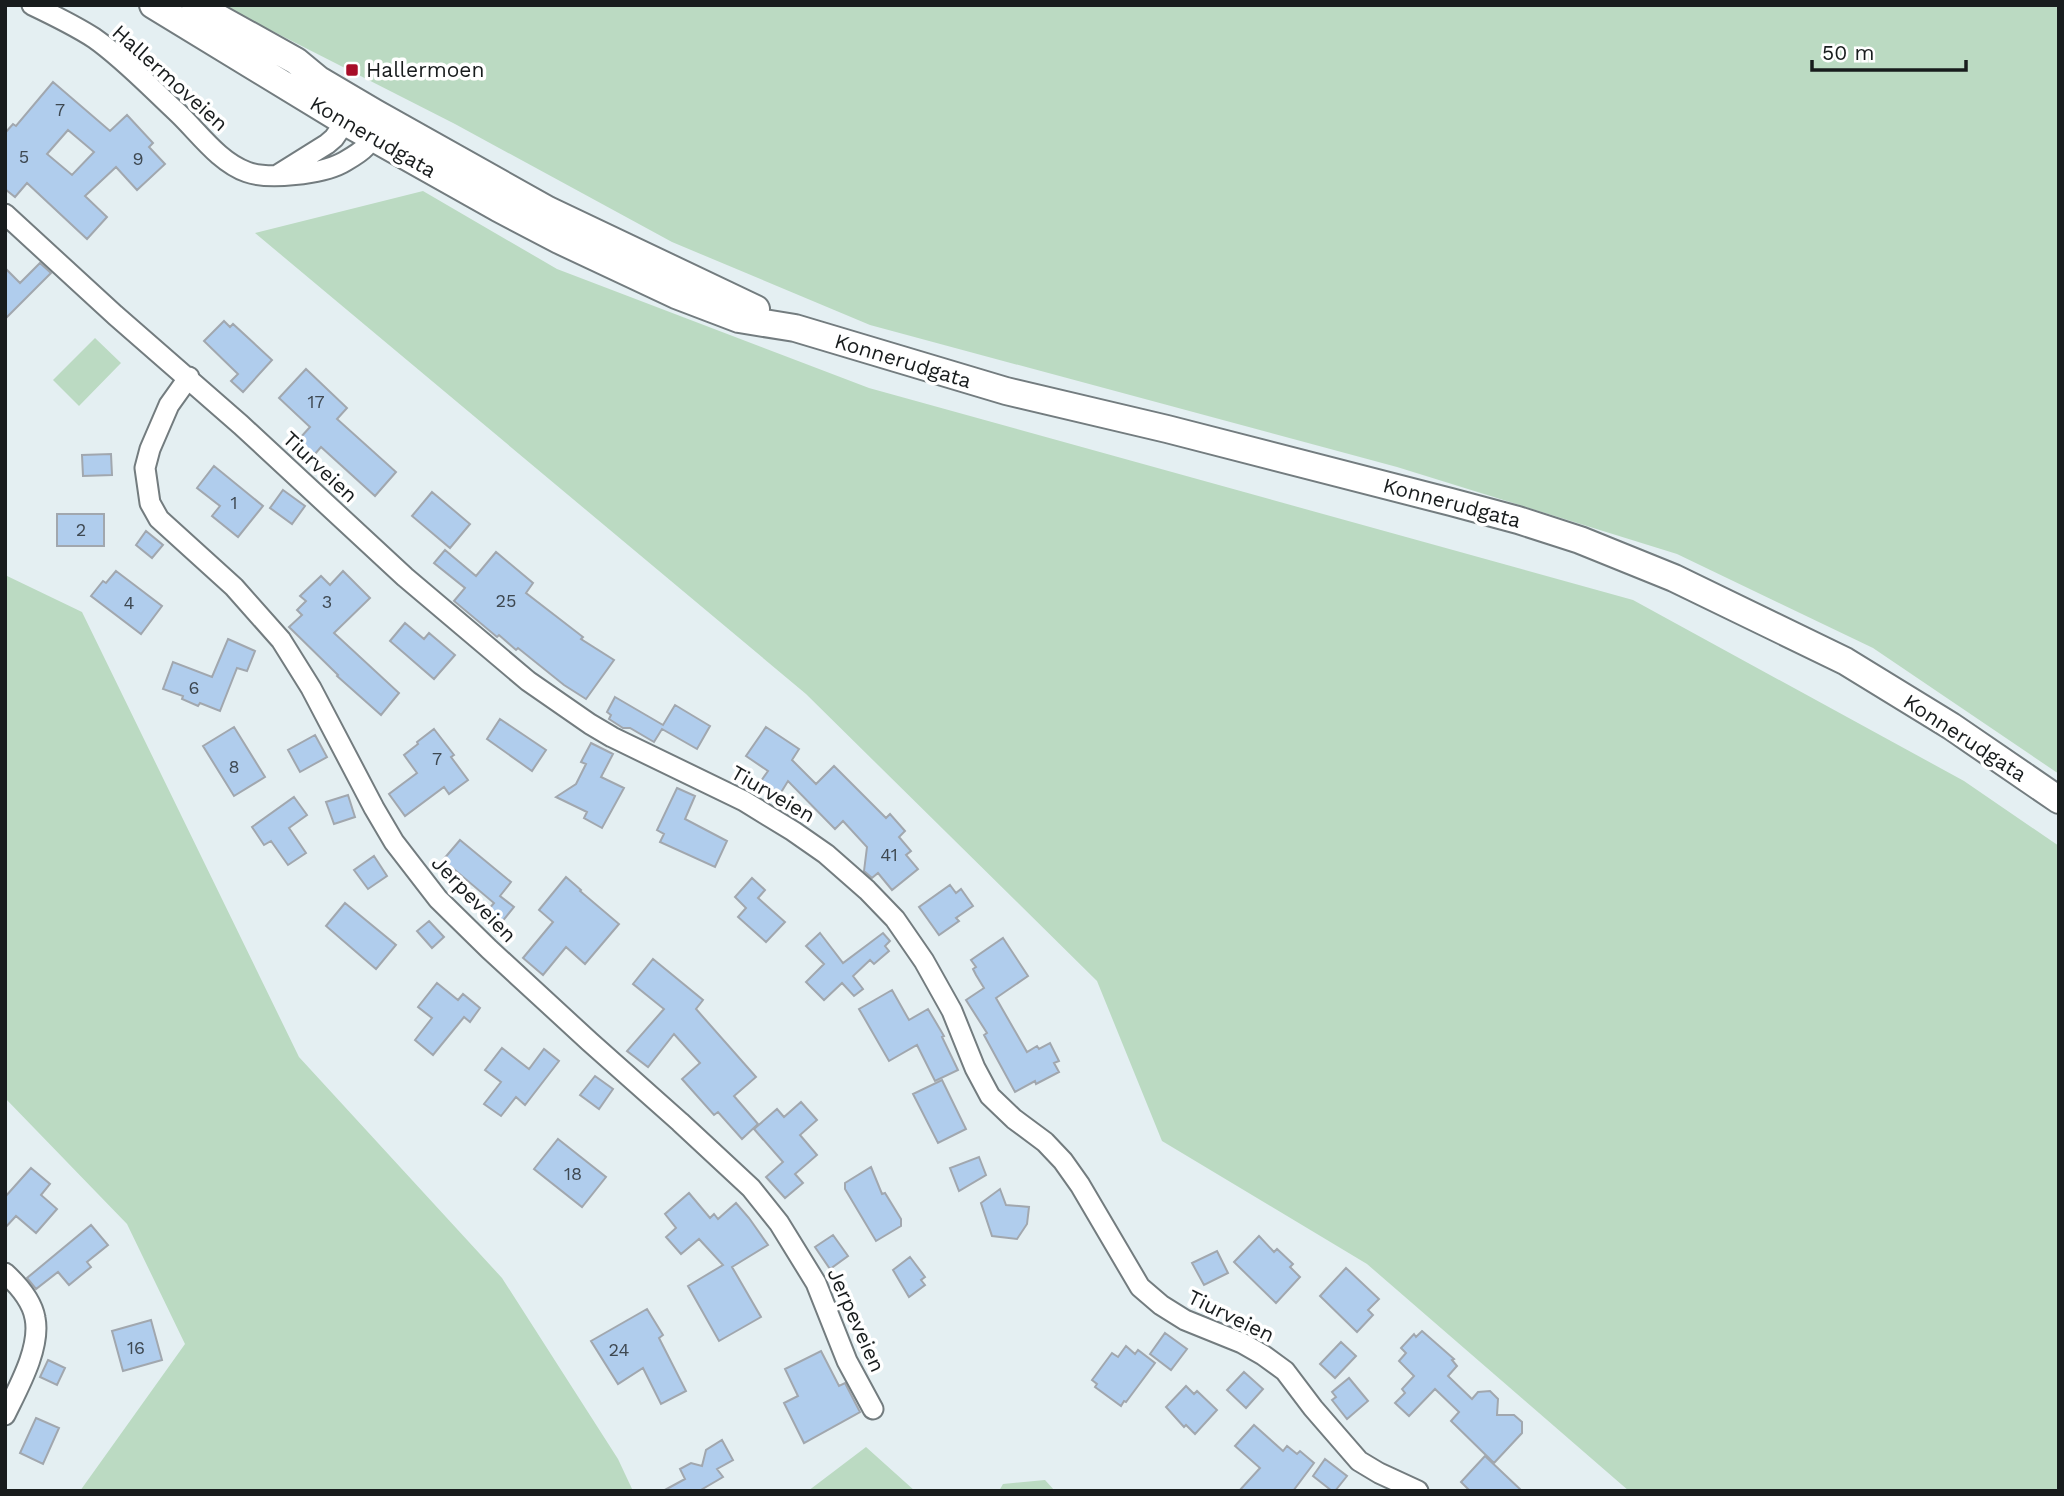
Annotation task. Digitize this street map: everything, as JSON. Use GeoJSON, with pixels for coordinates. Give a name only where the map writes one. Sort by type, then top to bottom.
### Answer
{"type":"FeatureCollection","features":[{"type":"Feature","properties":{"kind":"main road","name":"Konnerudgata"},"geometry":{"type":"LineString","coordinates":[[153,5],[345,122],[374,125]]}},
{"type":"Feature","properties":{"kind":"main road","name":"Konnerudgata"},"geometry":{"type":"LineString","coordinates":[[195,5],[296,61],[374,125],[795,328],[1006,391],[1181,432],[1451,502],[1580,540],[1674,578],[1845,661],[1951,726],[2059,800]]}},
{"type":"Feature","properties":{"kind":"street","name":"Hallermoveien"},"geometry":{"type":"LineString","coordinates":[[32,5],[96,40],[210,146],[245,171],[259,175],[279,174],[315,171],[337,165],[366,147],[374,125]]}},
{"type":"Feature","properties":{"kind":"street"},"geometry":{"type":"LineString","coordinates":[[279,174],[327,144],[345,122]]}},
{"type":"Feature","properties":{"kind":"street","name":"Tiurveien"},"geometry":{"type":"LineString","coordinates":[[5,214],[115,315],[189,377],[405,577],[528,681],[612,737],[744,801],[793,831],[826,854],[867,890],[895,919],[924,961],[952,1011],[975,1068],[990,1096],[1014,1119],[1045,1142],[1063,1161],[1140,1287],[1185,1320],[1264,1355],[1285,1371],[1359,1461],[1418,1491]]}},
{"type":"Feature","properties":{"kind":"street","name":"Jerpeveien"},"geometry":{"type":"LineString","coordinates":[[189,377],[169,405],[145,468],[150,503],[159,519],[234,587],[281,640],[311,688],[388,831],[438,899],[488,949],[720,1158],[779,1223],[816,1283],[847,1361],[873,1409]]}},
{"type":"Feature","properties":{"kind":"street"},"geometry":{"type":"LineString","coordinates":[[5,1273],[30,1305],[36,1330],[34,1348],[5,1415]]}},
{"type":"Feature","properties":{"kind":"green space"},"geometry":{"type":"Polygon","coordinates":[[[221,5],[2059,5],[2059,774],[1873,648],[1677,554],[1397,467],[870,325],[672,242],[455,124],[221,5]]]}},
{"type":"Feature","properties":{"kind":"green space"},"geometry":{"type":"Polygon","coordinates":[[[423,191],[557,269],[869,388],[1633,600],[1964,781],[2059,846],[2059,1491],[1629,1491],[1367,1264],[1162,1141],[1097,981],[806,694],[255,233],[423,191]]]}},
{"type":"Feature","properties":{"kind":"green space"},"geometry":{"type":"Polygon","coordinates":[[[95,338],[121,363],[79,406],[53,380],[95,338]]]}},
{"type":"Feature","properties":{"kind":"green space"},"geometry":{"type":"Polygon","coordinates":[[[5,575],[82,612],[299,1057],[502,1278],[618,1459],[633,1491],[80,1491],[185,1344],[127,1224],[5,1098],[5,575]]]}},
{"type":"Feature","properties":{"kind":"green space"},"geometry":{"type":"Polygon","coordinates":[[[866,1447],[915,1491],[808,1491],[866,1447]]]}},
{"type":"Feature","properties":{"kind":"green space"},"geometry":{"type":"Polygon","coordinates":[[[1045,1480],[1055,1491],[999,1491],[1003,1484],[1045,1480]]]}},
{"type":"Feature","properties":{"kind":"building"},"geometry":{"type":"Polygon","coordinates":[[[53,82],[110,131],[127,115],[153,143],[149,147],[165,164],[137,190],[116,167],[85,196],[107,217],[87,239],[27,183],[15,197],[5,189],[5,133],[13,124],[16,126],[53,82]],[[68,130],[47,154],[72,175],[94,152],[68,130]]]}},
{"type":"Feature","properties":{"kind":"building"},"geometry":{"type":"Polygon","coordinates":[[[40,263],[51,273],[5,319],[5,268],[20,283],[40,263]]]}},
{"type":"Feature","properties":{"kind":"building"},"geometry":{"type":"Polygon","coordinates":[[[224,321],[230,327],[233,324],[272,360],[243,392],[231,381],[238,374],[204,341],[224,321]]]}},
{"type":"Feature","properties":{"kind":"building"},"geometry":{"type":"Polygon","coordinates":[[[306,369],[347,408],[337,419],[396,472],[375,496],[321,447],[308,462],[291,448],[310,427],[279,398],[306,369]]]}},
{"type":"Feature","properties":{"kind":"building"},"geometry":{"type":"Polygon","coordinates":[[[111,454],[112,475],[83,476],[82,455],[111,454]]]}},
{"type":"Feature","properties":{"kind":"building"},"geometry":{"type":"Polygon","coordinates":[[[214,466],[263,506],[238,537],[212,516],[220,506],[197,488],[214,466]]]}},
{"type":"Feature","properties":{"kind":"building"},"geometry":{"type":"Polygon","coordinates":[[[283,490],[305,506],[292,524],[270,508],[283,490]]]}},
{"type":"Feature","properties":{"kind":"building"},"geometry":{"type":"Polygon","coordinates":[[[432,492],[470,524],[450,548],[412,516],[432,492]]]}},
{"type":"Feature","properties":{"kind":"building"},"geometry":{"type":"Polygon","coordinates":[[[57,514],[104,514],[104,546],[57,546],[57,514]]]}},
{"type":"Feature","properties":{"kind":"building"},"geometry":{"type":"Polygon","coordinates":[[[146,531],[163,545],[152,558],[136,545],[146,531]]]}},
{"type":"Feature","properties":{"kind":"building"},"geometry":{"type":"Polygon","coordinates":[[[445,550],[476,576],[496,552],[533,583],[526,593],[583,637],[581,639],[614,660],[586,699],[518,648],[516,650],[499,635],[497,637],[454,601],[465,588],[434,563],[445,550]]]}},
{"type":"Feature","properties":{"kind":"building"},"geometry":{"type":"Polygon","coordinates":[[[116,571],[162,606],[141,634],[91,596],[103,581],[106,583],[116,571]]]}},
{"type":"Feature","properties":{"kind":"building"},"geometry":{"type":"Polygon","coordinates":[[[343,571],[370,598],[334,633],[399,693],[381,715],[337,676],[289,627],[302,615],[297,610],[306,601],[300,596],[321,576],[330,585],[343,571]]]}},
{"type":"Feature","properties":{"kind":"building"},"geometry":{"type":"Polygon","coordinates":[[[405,623],[424,639],[429,633],[455,655],[434,679],[390,641],[405,623]]]}},
{"type":"Feature","properties":{"kind":"building"},"geometry":{"type":"Polygon","coordinates":[[[228,639],[255,651],[247,671],[237,668],[220,711],[200,703],[198,706],[182,699],[183,696],[163,689],[173,662],[212,677],[228,639]]]}},
{"type":"Feature","properties":{"kind":"building"},"geometry":{"type":"Polygon","coordinates":[[[615,697],[663,725],[675,705],[710,726],[697,749],[662,729],[654,742],[609,719],[611,715],[607,712],[615,697]]]}},
{"type":"Feature","properties":{"kind":"building"},"geometry":{"type":"Polygon","coordinates":[[[500,719],[546,750],[532,771],[487,739],[500,719]]]}},
{"type":"Feature","properties":{"kind":"building"},"geometry":{"type":"Polygon","coordinates":[[[234,727],[265,777],[234,796],[203,746],[234,727]]]}},
{"type":"Feature","properties":{"kind":"building"},"geometry":{"type":"Polygon","coordinates":[[[766,727],[799,749],[792,760],[816,784],[834,766],[886,818],[890,814],[905,831],[899,837],[911,851],[906,855],[918,869],[892,890],[878,873],[872,878],[864,871],[867,847],[843,821],[835,829],[788,781],[780,794],[761,781],[768,771],[746,756],[766,727]]]}},
{"type":"Feature","properties":{"kind":"building"},"geometry":{"type":"Polygon","coordinates":[[[434,729],[454,755],[451,757],[468,780],[449,794],[444,787],[405,816],[389,794],[417,773],[404,755],[434,729]]]}},
{"type":"Feature","properties":{"kind":"building"},"geometry":{"type":"Polygon","coordinates":[[[315,735],[327,757],[300,772],[288,750],[315,735]]]}},
{"type":"Feature","properties":{"kind":"building"},"geometry":{"type":"Polygon","coordinates":[[[591,743],[613,754],[601,777],[624,788],[602,828],[584,818],[587,812],[556,797],[576,784],[586,764],[581,762],[591,743]]]}},
{"type":"Feature","properties":{"kind":"building"},"geometry":{"type":"Polygon","coordinates":[[[677,788],[695,796],[685,819],[727,841],[715,867],[660,842],[664,834],[657,830],[677,788]]]}},
{"type":"Feature","properties":{"kind":"building"},"geometry":{"type":"Polygon","coordinates":[[[348,795],[355,817],[334,824],[326,802],[348,795]]]}},
{"type":"Feature","properties":{"kind":"building"},"geometry":{"type":"Polygon","coordinates":[[[294,797],[307,815],[289,828],[306,853],[288,865],[271,841],[264,845],[252,827],[294,797]]]}},
{"type":"Feature","properties":{"kind":"building"},"geometry":{"type":"Polygon","coordinates":[[[460,840],[511,882],[500,896],[514,907],[497,928],[483,916],[494,903],[443,860],[460,840]]]}},
{"type":"Feature","properties":{"kind":"building"},"geometry":{"type":"Polygon","coordinates":[[[374,856],[387,876],[368,889],[354,870],[374,856]]]}},
{"type":"Feature","properties":{"kind":"building"},"geometry":{"type":"Polygon","coordinates":[[[566,877],[619,924],[585,964],[566,947],[543,975],[523,958],[553,922],[539,910],[566,877]]]}},
{"type":"Feature","properties":{"kind":"building"},"geometry":{"type":"Polygon","coordinates":[[[752,878],[765,890],[758,898],[785,922],[766,942],[738,917],[746,908],[735,897],[752,878]]]}},
{"type":"Feature","properties":{"kind":"building"},"geometry":{"type":"Polygon","coordinates":[[[950,885],[956,893],[961,889],[973,906],[956,918],[959,921],[939,935],[919,907],[950,885]]]}},
{"type":"Feature","properties":{"kind":"building"},"geometry":{"type":"Polygon","coordinates":[[[345,903],[396,945],[376,969],[326,926],[345,903]]]}},
{"type":"Feature","properties":{"kind":"building"},"geometry":{"type":"Polygon","coordinates":[[[429,921],[444,937],[432,948],[417,931],[429,921]]]}},
{"type":"Feature","properties":{"kind":"building"},"geometry":{"type":"Polygon","coordinates":[[[820,933],[843,963],[883,933],[890,941],[885,946],[889,951],[874,964],[870,960],[853,976],[863,989],[854,996],[842,983],[824,1000],[806,982],[824,964],[806,946],[820,933]]]}},
{"type":"Feature","properties":{"kind":"building"},"geometry":{"type":"Polygon","coordinates":[[[1003,938],[1028,976],[996,998],[1027,1052],[1050,1043],[1059,1061],[1054,1063],[1059,1072],[1015,1092],[984,1035],[987,1033],[966,1000],[984,988],[971,960],[1003,938]]]}},
{"type":"Feature","properties":{"kind":"building"},"geometry":{"type":"Polygon","coordinates":[[[653,959],[703,1000],[696,1009],[756,1077],[734,1096],[758,1124],[742,1139],[718,1112],[714,1115],[682,1079],[700,1063],[674,1034],[648,1067],[627,1051],[664,1009],[633,984],[653,959]]]}},
{"type":"Feature","properties":{"kind":"building"},"geometry":{"type":"Polygon","coordinates":[[[437,983],[458,1000],[463,994],[480,1008],[470,1022],[464,1017],[433,1055],[415,1040],[432,1018],[418,1007],[437,983]]]}},
{"type":"Feature","properties":{"kind":"building"},"geometry":{"type":"Polygon","coordinates":[[[892,990],[909,1020],[928,1009],[944,1036],[942,1037],[958,1070],[935,1081],[917,1045],[889,1061],[859,1009],[892,990]]]}},
{"type":"Feature","properties":{"kind":"building"},"geometry":{"type":"Polygon","coordinates":[[[502,1048],[529,1069],[544,1049],[559,1061],[525,1105],[516,1097],[501,1116],[484,1104],[501,1082],[485,1070],[502,1048]]]}},
{"type":"Feature","properties":{"kind":"building"},"geometry":{"type":"Polygon","coordinates":[[[595,1076],[613,1089],[599,1109],[580,1095],[595,1076]]]}},
{"type":"Feature","properties":{"kind":"building"},"geometry":{"type":"Polygon","coordinates":[[[942,1080],[966,1129],[938,1143],[913,1094],[942,1080]]]}},
{"type":"Feature","properties":{"kind":"building"},"geometry":{"type":"Polygon","coordinates":[[[801,1102],[817,1120],[800,1135],[817,1155],[795,1174],[803,1183],[785,1198],[766,1177],[783,1162],[754,1129],[777,1109],[784,1117],[801,1102]]]}},
{"type":"Feature","properties":{"kind":"building"},"geometry":{"type":"Polygon","coordinates":[[[558,1139],[606,1177],[582,1207],[534,1169],[558,1139]]]}},
{"type":"Feature","properties":{"kind":"building"},"geometry":{"type":"Polygon","coordinates":[[[979,1157],[986,1175],[959,1191],[950,1168],[979,1157]]]}},
{"type":"Feature","properties":{"kind":"building"},"geometry":{"type":"Polygon","coordinates":[[[871,1167],[882,1194],[885,1193],[901,1219],[901,1226],[876,1241],[845,1189],[845,1183],[871,1167]]]}},
{"type":"Feature","properties":{"kind":"building"},"geometry":{"type":"Polygon","coordinates":[[[31,1168],[50,1184],[41,1195],[57,1209],[36,1233],[16,1216],[5,1228],[5,1197],[31,1168]]]}},
{"type":"Feature","properties":{"kind":"building"},"geometry":{"type":"Polygon","coordinates":[[[1000,1189],[1006,1205],[1029,1207],[1027,1224],[1017,1239],[992,1236],[981,1203],[1000,1189]]]}},
{"type":"Feature","properties":{"kind":"building"},"geometry":{"type":"Polygon","coordinates":[[[689,1193],[710,1218],[714,1214],[718,1219],[736,1203],[768,1245],[732,1267],[761,1317],[719,1341],[688,1286],[723,1265],[699,1239],[681,1254],[666,1237],[676,1228],[665,1214],[689,1193]]]}},
{"type":"Feature","properties":{"kind":"building"},"geometry":{"type":"Polygon","coordinates":[[[91,1225],[108,1245],[87,1262],[91,1267],[69,1285],[58,1272],[36,1289],[27,1278],[91,1225]]]}},
{"type":"Feature","properties":{"kind":"building"},"geometry":{"type":"Polygon","coordinates":[[[833,1235],[848,1256],[830,1269],[815,1247],[833,1235]]]}},
{"type":"Feature","properties":{"kind":"building"},"geometry":{"type":"Polygon","coordinates":[[[1259,1236],[1274,1252],[1277,1249],[1293,1264],[1290,1267],[1300,1277],[1276,1303],[1234,1262],[1259,1236]]]}},
{"type":"Feature","properties":{"kind":"building"},"geometry":{"type":"Polygon","coordinates":[[[1217,1251],[1228,1273],[1204,1285],[1192,1263],[1217,1251]]]}},
{"type":"Feature","properties":{"kind":"building"},"geometry":{"type":"Polygon","coordinates":[[[910,1257],[925,1277],[921,1280],[925,1285],[909,1297],[893,1270],[910,1257]]]}},
{"type":"Feature","properties":{"kind":"building"},"geometry":{"type":"Polygon","coordinates":[[[1346,1268],[1379,1299],[1368,1310],[1373,1315],[1357,1332],[1320,1296],[1346,1268]]]}},
{"type":"Feature","properties":{"kind":"building"},"geometry":{"type":"Polygon","coordinates":[[[647,1309],[663,1335],[659,1338],[686,1391],[661,1404],[643,1368],[618,1384],[591,1341],[647,1309]]]}},
{"type":"Feature","properties":{"kind":"building"},"geometry":{"type":"Polygon","coordinates":[[[151,1320],[162,1360],[123,1371],[112,1331],[151,1320]]]}},
{"type":"Feature","properties":{"kind":"building"},"geometry":{"type":"Polygon","coordinates":[[[1422,1331],[1454,1359],[1452,1360],[1457,1366],[1448,1376],[1472,1399],[1478,1392],[1490,1391],[1498,1399],[1497,1415],[1514,1415],[1522,1422],[1522,1433],[1494,1463],[1451,1421],[1459,1412],[1435,1389],[1409,1416],[1395,1403],[1405,1393],[1402,1389],[1414,1376],[1399,1361],[1406,1353],[1401,1348],[1414,1334],[1416,1337],[1422,1331]]]}},
{"type":"Feature","properties":{"kind":"building"},"geometry":{"type":"Polygon","coordinates":[[[1165,1333],[1187,1349],[1171,1370],[1150,1354],[1165,1333]]]}},
{"type":"Feature","properties":{"kind":"building"},"geometry":{"type":"Polygon","coordinates":[[[1341,1342],[1356,1356],[1335,1378],[1320,1364],[1341,1342]]]}},
{"type":"Feature","properties":{"kind":"building"},"geometry":{"type":"Polygon","coordinates":[[[1126,1346],[1135,1354],[1138,1350],[1155,1363],[1121,1406],[1095,1387],[1097,1384],[1092,1380],[1112,1353],[1118,1357],[1126,1346]]]}},
{"type":"Feature","properties":{"kind":"building"},"geometry":{"type":"Polygon","coordinates":[[[821,1351],[839,1386],[845,1383],[860,1412],[804,1443],[784,1403],[798,1396],[785,1369],[821,1351]]]}},
{"type":"Feature","properties":{"kind":"building"},"geometry":{"type":"Polygon","coordinates":[[[48,1360],[65,1368],[57,1385],[40,1377],[48,1360]]]}},
{"type":"Feature","properties":{"kind":"building"},"geometry":{"type":"Polygon","coordinates":[[[1244,1372],[1263,1389],[1246,1408],[1227,1390],[1244,1372]]]}},
{"type":"Feature","properties":{"kind":"building"},"geometry":{"type":"Polygon","coordinates":[[[1349,1378],[1368,1401],[1347,1419],[1332,1400],[1336,1397],[1332,1392],[1349,1378]]]}},
{"type":"Feature","properties":{"kind":"building"},"geometry":{"type":"Polygon","coordinates":[[[1186,1386],[1194,1394],[1197,1391],[1217,1410],[1195,1434],[1186,1425],[1184,1427],[1166,1407],[1186,1386]]]}},
{"type":"Feature","properties":{"kind":"building"},"geometry":{"type":"Polygon","coordinates":[[[36,1418],[59,1428],[43,1464],[20,1453],[36,1418]]]}},
{"type":"Feature","properties":{"kind":"building"},"geometry":{"type":"Polygon","coordinates":[[[1254,1425],[1283,1451],[1287,1446],[1297,1454],[1300,1451],[1314,1463],[1293,1491],[1239,1491],[1260,1468],[1235,1446],[1254,1425]]]}},
{"type":"Feature","properties":{"kind":"building"},"geometry":{"type":"Polygon","coordinates":[[[722,1440],[733,1460],[717,1469],[723,1477],[699,1491],[663,1491],[685,1479],[680,1469],[691,1463],[702,1466],[706,1450],[722,1440]]]}},
{"type":"Feature","properties":{"kind":"building"},"geometry":{"type":"Polygon","coordinates":[[[1485,1456],[1522,1491],[1470,1491],[1461,1482],[1485,1456]]]}},
{"type":"Feature","properties":{"kind":"building"},"geometry":{"type":"Polygon","coordinates":[[[1325,1459],[1347,1476],[1335,1491],[1313,1476],[1325,1459]]]}},
{"type":"Feature","properties":{"kind":"place","name":"Hallermoen"},"geometry":{"type":"Point","coordinates":[352,70]}}]}
